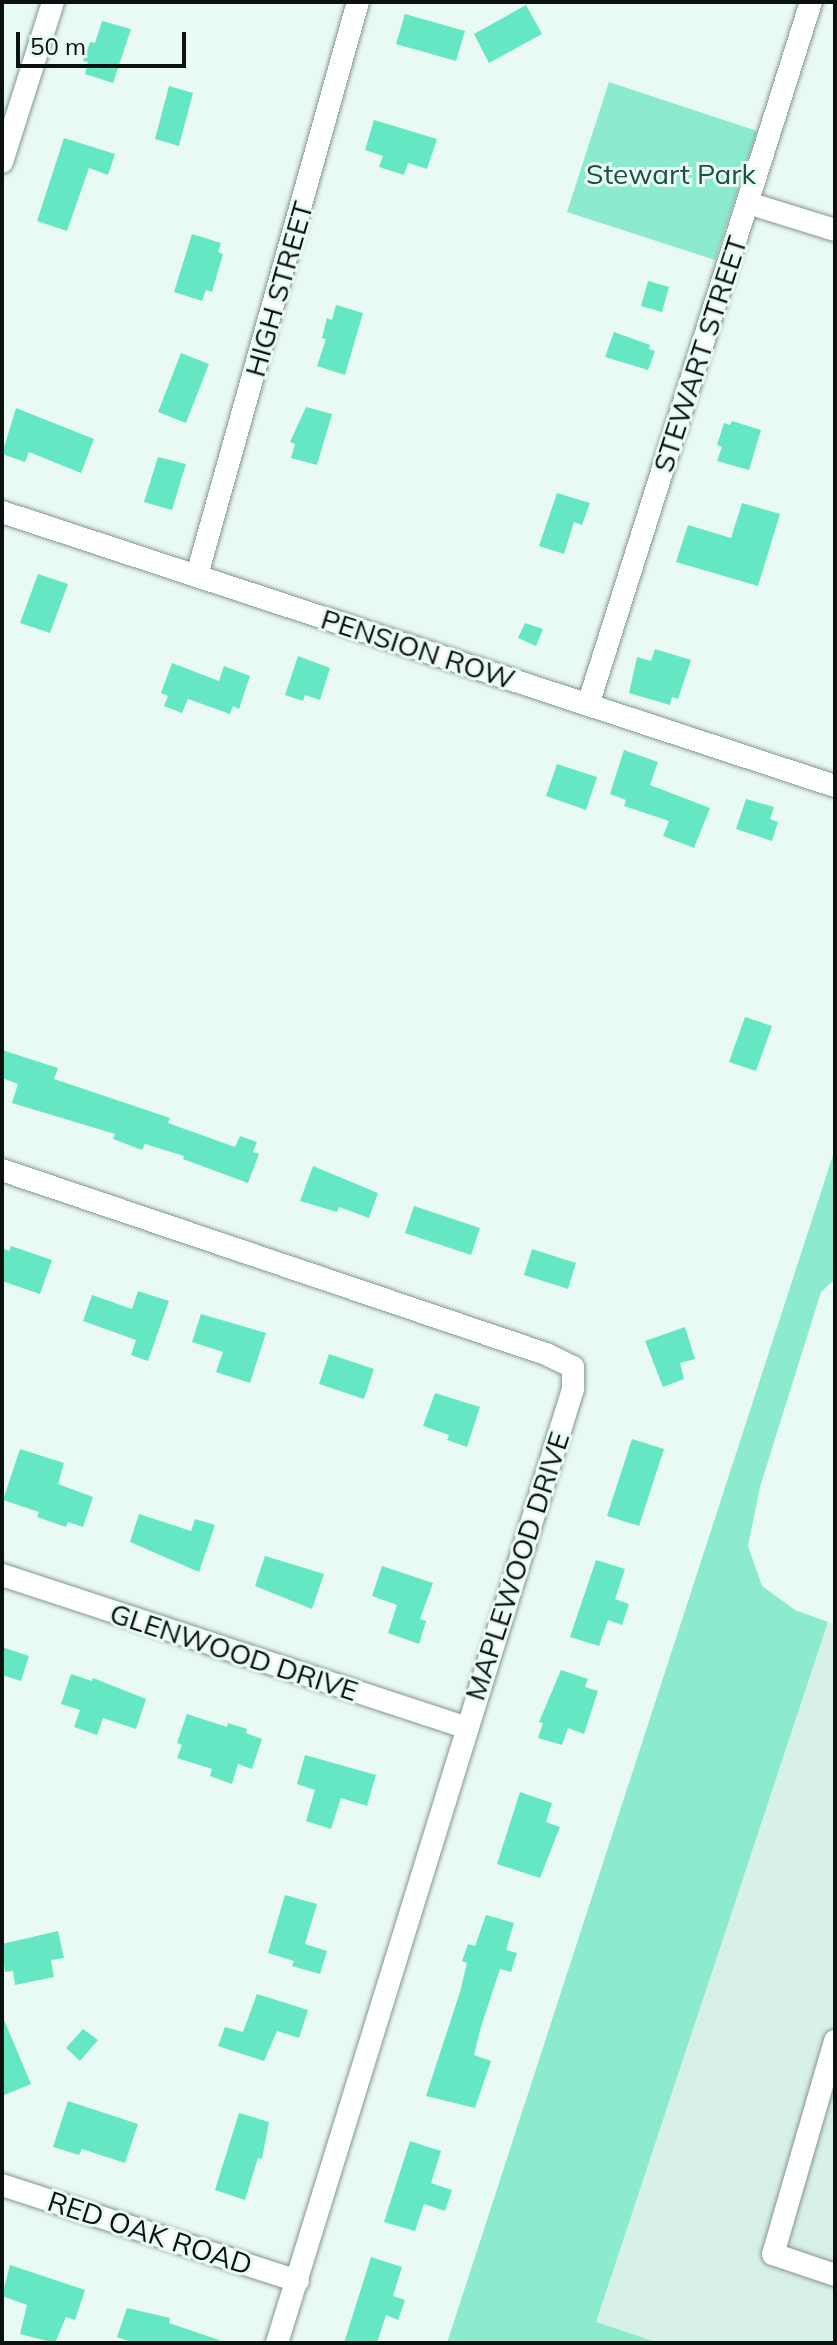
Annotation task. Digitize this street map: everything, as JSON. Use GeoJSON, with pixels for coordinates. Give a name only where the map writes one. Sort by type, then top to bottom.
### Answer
{"type":"FeatureCollection","features":[{"type":"Feature","properties":{"kind":"street"},"geometry":{"type":"LineString","coordinates":[[2,162],[53,2]]}},
{"type":"Feature","properties":{"kind":"street","name":"HIGH STREET"},"geometry":{"type":"LineString","coordinates":[[197,575],[358,2]]}},
{"type":"Feature","properties":{"kind":"street","name":"STEWART STREET"},"geometry":{"type":"LineString","coordinates":[[588,705],[811,2]]}},
{"type":"Feature","properties":{"kind":"street"},"geometry":{"type":"LineString","coordinates":[[748,203],[835,230]]}},
{"type":"Feature","properties":{"kind":"street","name":"PENSION ROW"},"geometry":{"type":"LineString","coordinates":[[2,512],[835,786]]}},
{"type":"Feature","properties":{"kind":"street","name":"MAPLEWOOD DRIVE"},"geometry":{"type":"LineString","coordinates":[[2,1170],[531,1349],[573,1367],[573,1389],[277,2343]]}},
{"type":"Feature","properties":{"kind":"street","name":"GLENWOOD DRIVE"},"geometry":{"type":"LineString","coordinates":[[2,1575],[466,1728]]}},
{"type":"Feature","properties":{"kind":"street"},"geometry":{"type":"LineString","coordinates":[[835,2041],[773,2254],[835,2275]]}},
{"type":"Feature","properties":{"kind":"street","name":"RED OAK ROAD"},"geometry":{"type":"LineString","coordinates":[[2,2185],[298,2281]]}},
{"type":"Feature","properties":{"kind":"shaded area"},"geometry":{"type":"Polygon","coordinates":[[[828,1622],[835,1624],[835,2343],[659,2343],[595,2322],[828,1622]]]}},
{"type":"Feature","properties":{"kind":"green space","name":"Stewart Park"},"geometry":{"type":"Polygon","coordinates":[[[609,82],[757,131],[715,260],[567,212],[609,82]]]}},
{"type":"Feature","properties":{"kind":"green space"},"geometry":{"type":"Polygon","coordinates":[[[835,1149],[835,1279],[821,1292],[760,1487],[748,1546],[762,1586],[795,1610],[828,1622],[596,2322],[659,2343],[447,2343],[835,1149]]]}},
{"type":"Feature","properties":{"kind":"building"},"geometry":{"type":"Polygon","coordinates":[[[526,5],[542,34],[489,63],[474,34],[526,5]]]}},
{"type":"Feature","properties":{"kind":"building"},"geometry":{"type":"Polygon","coordinates":[[[405,14],[465,31],[456,61],[396,44],[405,14]]]}},
{"type":"Feature","properties":{"kind":"building"},"geometry":{"type":"Polygon","coordinates":[[[102,21],[131,29],[113,83],[85,74],[88,62],[83,61],[90,42],[95,43],[102,21]]]}},
{"type":"Feature","properties":{"kind":"building"},"geometry":{"type":"Polygon","coordinates":[[[169,86],[193,93],[179,146],[155,139],[169,86]]]}},
{"type":"Feature","properties":{"kind":"building"},"geometry":{"type":"Polygon","coordinates":[[[374,120],[437,139],[427,169],[408,163],[404,175],[379,167],[383,156],[365,150],[374,120]]]}},
{"type":"Feature","properties":{"kind":"building"},"geometry":{"type":"Polygon","coordinates":[[[64,138],[115,154],[108,175],[89,168],[67,231],[37,221],[64,138]]]}},
{"type":"Feature","properties":{"kind":"building"},"geometry":{"type":"Polygon","coordinates":[[[192,234],[221,243],[218,252],[223,254],[212,292],[206,290],[202,301],[174,292],[192,234]]]}},
{"type":"Feature","properties":{"kind":"building"},"geometry":{"type":"Polygon","coordinates":[[[648,281],[669,287],[662,312],[641,306],[648,281]]]}},
{"type":"Feature","properties":{"kind":"building"},"geometry":{"type":"Polygon","coordinates":[[[336,305],[363,313],[345,375],[317,366],[326,339],[322,338],[327,318],[332,320],[336,305]]]}},
{"type":"Feature","properties":{"kind":"building"},"geometry":{"type":"Polygon","coordinates":[[[614,332],[650,345],[649,349],[655,351],[648,370],[605,357],[614,332]]]}},
{"type":"Feature","properties":{"kind":"building"},"geometry":{"type":"Polygon","coordinates":[[[181,353],[209,364],[186,423],[158,412],[181,353]]]}},
{"type":"Feature","properties":{"kind":"building"},"geometry":{"type":"Polygon","coordinates":[[[306,407],[332,414],[317,465],[291,458],[295,444],[290,442],[306,407]]]}},
{"type":"Feature","properties":{"kind":"building"},"geometry":{"type":"Polygon","coordinates":[[[16,408],[94,439],[81,473],[29,452],[25,462],[2,454],[16,408]]]}},
{"type":"Feature","properties":{"kind":"building"},"geometry":{"type":"Polygon","coordinates":[[[732,421],[761,430],[749,470],[717,461],[722,447],[717,445],[724,423],[730,425],[732,421]]]}},
{"type":"Feature","properties":{"kind":"building"},"geometry":{"type":"Polygon","coordinates":[[[158,457],[186,464],[172,510],[144,502],[158,457]]]}},
{"type":"Feature","properties":{"kind":"building"},"geometry":{"type":"Polygon","coordinates":[[[557,493],[590,503],[582,525],[574,522],[564,554],[539,546],[557,493]]]}},
{"type":"Feature","properties":{"kind":"building"},"geometry":{"type":"Polygon","coordinates":[[[742,503],[780,514],[758,586],[676,562],[688,525],[731,538],[742,503]]]}},
{"type":"Feature","properties":{"kind":"building"},"geometry":{"type":"Polygon","coordinates":[[[38,574],[68,584],[50,633],[20,623],[38,574]]]}},
{"type":"Feature","properties":{"kind":"building"},"geometry":{"type":"Polygon","coordinates":[[[525,623],[543,629],[536,646],[518,638],[525,623]]]}},
{"type":"Feature","properties":{"kind":"building"},"geometry":{"type":"Polygon","coordinates":[[[655,649],[691,660],[678,699],[672,697],[670,705],[629,693],[637,657],[651,661],[655,649]]]}},
{"type":"Feature","properties":{"kind":"building"},"geometry":{"type":"Polygon","coordinates":[[[298,656],[330,668],[320,700],[305,695],[303,701],[285,695],[298,656]]]}},
{"type":"Feature","properties":{"kind":"building"},"geometry":{"type":"Polygon","coordinates":[[[172,663],[219,681],[224,666],[250,676],[239,709],[233,706],[230,714],[188,699],[182,713],[164,706],[168,696],[161,693],[172,663]]]}},
{"type":"Feature","properties":{"kind":"building"},"geometry":{"type":"Polygon","coordinates":[[[624,750],[658,762],[650,785],[710,808],[694,848],[663,836],[669,821],[624,806],[626,800],[610,794],[624,750]]]}},
{"type":"Feature","properties":{"kind":"building"},"geometry":{"type":"Polygon","coordinates":[[[557,764],[597,777],[586,810],[546,796],[557,764]]]}},
{"type":"Feature","properties":{"kind":"building"},"geometry":{"type":"Polygon","coordinates":[[[746,799],[774,807],[770,819],[778,822],[772,841],[736,829],[746,799]]]}},
{"type":"Feature","properties":{"kind":"building"},"geometry":{"type":"Polygon","coordinates":[[[745,1017],[772,1026],[756,1071],[729,1062],[745,1017]]]}},
{"type":"Feature","properties":{"kind":"building"},"geometry":{"type":"Polygon","coordinates":[[[2,1050],[58,1068],[54,1079],[170,1118],[168,1123],[235,1147],[240,1136],[257,1142],[253,1152],[259,1154],[248,1183],[183,1159],[184,1156],[145,1144],[142,1150],[113,1139],[115,1134],[12,1103],[18,1084],[2,1078],[2,1050]]]}},
{"type":"Feature","properties":{"kind":"building"},"geometry":{"type":"Polygon","coordinates":[[[313,1166],[378,1193],[369,1218],[339,1207],[337,1212],[300,1201],[313,1166]]]}},
{"type":"Feature","properties":{"kind":"building"},"geometry":{"type":"Polygon","coordinates":[[[414,1206],[480,1228],[471,1255],[405,1233],[414,1206]]]}},
{"type":"Feature","properties":{"kind":"building"},"geometry":{"type":"Polygon","coordinates":[[[11,1246],[52,1260],[40,1294],[2,1281],[2,1248],[9,1251],[11,1246]]]}},
{"type":"Feature","properties":{"kind":"building"},"geometry":{"type":"Polygon","coordinates":[[[532,1249],[576,1263],[568,1289],[524,1275],[532,1249]]]}},
{"type":"Feature","properties":{"kind":"building"},"geometry":{"type":"Polygon","coordinates":[[[138,1291],[169,1301],[148,1361],[131,1355],[136,1340],[83,1321],[92,1295],[132,1309],[138,1291]]]}},
{"type":"Feature","properties":{"kind":"building"},"geometry":{"type":"Polygon","coordinates":[[[201,1314],[266,1333],[250,1383],[216,1372],[223,1352],[192,1342],[201,1314]]]}},
{"type":"Feature","properties":{"kind":"building"},"geometry":{"type":"Polygon","coordinates":[[[685,1327],[695,1359],[680,1363],[684,1379],[663,1387],[645,1341],[685,1327]]]}},
{"type":"Feature","properties":{"kind":"building"},"geometry":{"type":"Polygon","coordinates":[[[329,1354],[374,1369],[364,1399],[319,1384],[329,1354]]]}},
{"type":"Feature","properties":{"kind":"building"},"geometry":{"type":"Polygon","coordinates":[[[435,1393],[480,1407],[467,1447],[447,1440],[449,1435],[423,1426],[435,1393]]]}},
{"type":"Feature","properties":{"kind":"building"},"geometry":{"type":"Polygon","coordinates":[[[632,1439],[664,1449],[639,1526],[607,1516],[632,1439]]]}},
{"type":"Feature","properties":{"kind":"building"},"geometry":{"type":"Polygon","coordinates":[[[20,1449],[64,1463],[58,1484],[93,1497],[83,1527],[68,1522],[66,1527],[37,1517],[39,1512],[3,1500],[20,1449]]]}},
{"type":"Feature","properties":{"kind":"building"},"geometry":{"type":"Polygon","coordinates":[[[139,1514],[191,1531],[195,1519],[215,1525],[199,1572],[130,1542],[139,1514]]]}},
{"type":"Feature","properties":{"kind":"building"},"geometry":{"type":"Polygon","coordinates":[[[265,1556],[324,1574],[312,1609],[255,1586],[265,1556]]]}},
{"type":"Feature","properties":{"kind":"building"},"geometry":{"type":"Polygon","coordinates":[[[596,1560],[625,1569],[615,1599],[629,1604],[622,1625],[608,1620],[599,1646],[570,1637],[596,1560]]]}},
{"type":"Feature","properties":{"kind":"building"},"geometry":{"type":"Polygon","coordinates":[[[382,1566],[433,1583],[420,1619],[426,1621],[419,1644],[388,1633],[397,1605],[372,1596],[382,1566]]]}},
{"type":"Feature","properties":{"kind":"building"},"geometry":{"type":"Polygon","coordinates":[[[2,1647],[29,1656],[21,1681],[2,1675],[2,1647]]]}},
{"type":"Feature","properties":{"kind":"building"},"geometry":{"type":"Polygon","coordinates":[[[561,1670],[588,1679],[585,1687],[598,1691],[584,1734],[568,1728],[562,1745],[538,1738],[543,1723],[539,1722],[561,1670]]]}},
{"type":"Feature","properties":{"kind":"building"},"geometry":{"type":"Polygon","coordinates":[[[71,1674],[92,1681],[93,1678],[146,1699],[136,1729],[103,1718],[97,1735],[74,1727],[80,1710],[61,1704],[71,1674]]]}},
{"type":"Feature","properties":{"kind":"building"},"geometry":{"type":"Polygon","coordinates":[[[187,1714],[227,1727],[228,1723],[247,1729],[246,1733],[262,1739],[252,1769],[238,1764],[232,1784],[210,1776],[212,1769],[177,1758],[182,1745],[177,1743],[187,1714]]]}},
{"type":"Feature","properties":{"kind":"building"},"geometry":{"type":"Polygon","coordinates":[[[305,1755],[376,1775],[367,1806],[341,1798],[331,1829],[306,1821],[315,1790],[297,1784],[305,1755]]]}},
{"type":"Feature","properties":{"kind":"building"},"geometry":{"type":"Polygon","coordinates":[[[520,1792],[552,1803],[546,1822],[560,1827],[540,1878],[497,1864],[520,1792]]]}},
{"type":"Feature","properties":{"kind":"building"},"geometry":{"type":"Polygon","coordinates":[[[285,1895],[317,1904],[305,1944],[327,1951],[320,1974],[292,1966],[294,1961],[268,1953],[285,1895]]]}},
{"type":"Feature","properties":{"kind":"building"},"geometry":{"type":"Polygon","coordinates":[[[486,1915],[514,1923],[506,1950],[517,1953],[511,1972],[500,1969],[481,2027],[474,2055],[491,2061],[475,2108],[426,2096],[460,1992],[467,1963],[462,1961],[468,1944],[475,1946],[486,1915]]]}},
{"type":"Feature","properties":{"kind":"building"},"geometry":{"type":"Polygon","coordinates":[[[58,1931],[64,1958],[51,1960],[54,1977],[15,1985],[13,1971],[5,1972],[2,1944],[58,1931]]]}},
{"type":"Feature","properties":{"kind":"building"},"geometry":{"type":"Polygon","coordinates":[[[257,1994],[308,2010],[299,2038],[277,2031],[264,2061],[218,2046],[225,2027],[243,2032],[257,1994]]]}},
{"type":"Feature","properties":{"kind":"building"},"geometry":{"type":"Polygon","coordinates":[[[2,2015],[31,2084],[2,2096],[2,2015]]]}},
{"type":"Feature","properties":{"kind":"building"},"geometry":{"type":"Polygon","coordinates":[[[83,2029],[98,2040],[80,2061],[66,2048],[83,2029]]]}},
{"type":"Feature","properties":{"kind":"building"},"geometry":{"type":"Polygon","coordinates":[[[68,2101],[138,2124],[125,2163],[82,2149],[79,2155],[53,2147],[68,2101]]]}},
{"type":"Feature","properties":{"kind":"building"},"geometry":{"type":"Polygon","coordinates":[[[239,2113],[269,2122],[262,2159],[258,2158],[245,2200],[215,2190],[239,2113]]]}},
{"type":"Feature","properties":{"kind":"building"},"geometry":{"type":"Polygon","coordinates":[[[410,2141],[441,2151],[431,2183],[452,2190],[445,2211],[424,2204],[415,2231],[384,2222],[410,2141]]]}},
{"type":"Feature","properties":{"kind":"building"},"geometry":{"type":"Polygon","coordinates":[[[371,2257],[402,2267],[393,2296],[405,2300],[398,2320],[386,2315],[377,2343],[344,2343],[371,2257]]]}},
{"type":"Feature","properties":{"kind":"building"},"geometry":{"type":"Polygon","coordinates":[[[10,2265],[85,2290],[75,2320],[66,2317],[55,2343],[20,2334],[27,2305],[2,2296],[10,2265]]]}},
{"type":"Feature","properties":{"kind":"building"},"geometry":{"type":"Polygon","coordinates":[[[127,2308],[170,2318],[169,2323],[219,2340],[218,2343],[134,2343],[117,2337],[127,2308]]]}}]}
